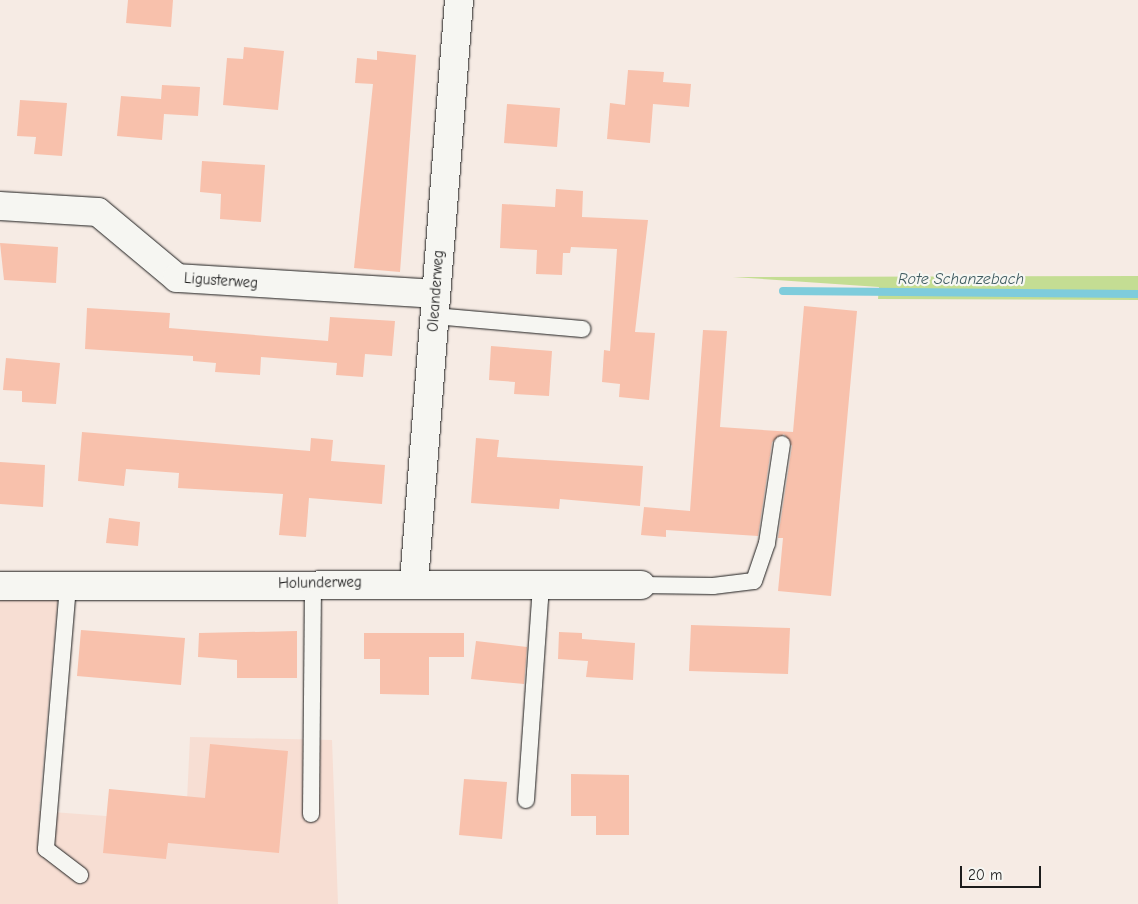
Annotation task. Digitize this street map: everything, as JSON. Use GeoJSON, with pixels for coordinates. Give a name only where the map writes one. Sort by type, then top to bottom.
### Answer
{"type":"FeatureCollection","features":[{"type":"Feature","properties":{"kind":"street","name":"Oleanderweg"},"geometry":{"type":"LineString","coordinates":[[414,582],[459,0]]}},
{"type":"Feature","properties":{"kind":"street","name":"Ligusterweg"},"geometry":{"type":"LineString","coordinates":[[0,206],[98,212],[177,278],[435,305]]}},
{"type":"Feature","properties":{"kind":"street","name":"Holunderweg"},"geometry":{"type":"LineString","coordinates":[[0,586],[414,582],[641,585]]}},
{"type":"Feature","properties":{"kind":"lane"},"geometry":{"type":"LineString","coordinates":[[435,305],[582,328]]}},
{"type":"Feature","properties":{"kind":"lane"},"geometry":{"type":"LineString","coordinates":[[641,585],[713,586],[754,581],[767,543],[782,444]]}},
{"type":"Feature","properties":{"kind":"lane"},"geometry":{"type":"LineString","coordinates":[[311,814],[313,584]]}},
{"type":"Feature","properties":{"kind":"lane"},"geometry":{"type":"LineString","coordinates":[[526,800],[542,584]]}},
{"type":"Feature","properties":{"kind":"lane"},"geometry":{"type":"LineString","coordinates":[[68,586],[46,849],[80,875]]}},
{"type":"Feature","properties":{"kind":"shaded area"},"geometry":{"type":"Polygon","coordinates":[[[0,586],[59,586],[39,811],[186,822],[190,737],[332,740],[338,904],[0,904],[0,586]]]}},
{"type":"Feature","properties":{"kind":"green space"},"geometry":{"type":"Polygon","coordinates":[[[1138,276],[1138,300],[878,299],[879,287],[733,277],[1138,276]]]}},
{"type":"Feature","properties":{"kind":"building"},"geometry":{"type":"Polygon","coordinates":[[[128,0],[173,0],[171,27],[126,23],[128,0]]]}},
{"type":"Feature","properties":{"kind":"building"},"geometry":{"type":"Polygon","coordinates":[[[244,47],[284,51],[278,110],[223,105],[227,58],[243,59],[244,47]]]}},
{"type":"Feature","properties":{"kind":"building"},"geometry":{"type":"Polygon","coordinates":[[[377,51],[416,55],[400,272],[354,268],[373,84],[355,83],[357,58],[377,60],[377,51]]]}},
{"type":"Feature","properties":{"kind":"building"},"geometry":{"type":"Polygon","coordinates":[[[628,70],[664,72],[663,82],[691,84],[689,107],[653,104],[650,143],[607,139],[610,103],[625,105],[628,70]]]}},
{"type":"Feature","properties":{"kind":"building"},"geometry":{"type":"Polygon","coordinates":[[[162,85],[200,87],[198,116],[164,114],[162,140],[117,136],[121,96],[161,99],[162,85]]]}},
{"type":"Feature","properties":{"kind":"building"},"geometry":{"type":"Polygon","coordinates":[[[20,100],[67,103],[62,156],[34,154],[36,137],[17,136],[20,100]]]}},
{"type":"Feature","properties":{"kind":"building"},"geometry":{"type":"Polygon","coordinates":[[[507,104],[560,108],[557,147],[504,143],[507,104]]]}},
{"type":"Feature","properties":{"kind":"building"},"geometry":{"type":"Polygon","coordinates":[[[202,161],[265,165],[261,222],[220,219],[221,194],[200,192],[202,161]]]}},
{"type":"Feature","properties":{"kind":"building"},"geometry":{"type":"Polygon","coordinates":[[[556,189],[583,191],[582,217],[648,220],[635,332],[655,333],[649,400],[619,397],[620,384],[602,382],[604,350],[610,351],[617,249],[571,247],[570,253],[563,253],[562,275],[536,274],[537,250],[500,248],[502,204],[555,207],[556,189]]]}},
{"type":"Feature","properties":{"kind":"building"},"geometry":{"type":"Polygon","coordinates":[[[0,243],[58,247],[56,283],[4,280],[0,243]]]}},
{"type":"Feature","properties":{"kind":"building"},"geometry":{"type":"Polygon","coordinates":[[[804,306],[857,311],[831,596],[778,591],[783,538],[778,538],[792,446],[784,434],[772,442],[758,536],[666,530],[666,537],[641,535],[644,507],[690,511],[703,330],[727,331],[720,427],[793,432],[804,306]]]}},
{"type":"Feature","properties":{"kind":"building"},"geometry":{"type":"Polygon","coordinates":[[[87,308],[170,313],[169,328],[328,341],[330,317],[395,321],[392,356],[365,354],[363,377],[336,375],[337,363],[261,357],[260,375],[215,372],[216,363],[193,361],[193,356],[85,349],[87,308]]]}},
{"type":"Feature","properties":{"kind":"building"},"geometry":{"type":"Polygon","coordinates":[[[491,346],[552,351],[549,396],[514,394],[515,382],[489,380],[491,346]]]}},
{"type":"Feature","properties":{"kind":"building"},"geometry":{"type":"Polygon","coordinates":[[[6,358],[60,363],[56,404],[22,402],[22,391],[3,390],[6,358]]]}},
{"type":"Feature","properties":{"kind":"building"},"geometry":{"type":"Polygon","coordinates":[[[82,432],[310,451],[311,438],[333,440],[331,461],[385,465],[382,504],[309,498],[306,537],[279,535],[283,494],[178,488],[179,473],[126,469],[124,486],[78,481],[82,432]]]}},
{"type":"Feature","properties":{"kind":"building"},"geometry":{"type":"Polygon","coordinates":[[[476,438],[499,440],[497,457],[643,466],[640,506],[560,499],[559,509],[471,503],[476,438]]]}},
{"type":"Feature","properties":{"kind":"building"},"geometry":{"type":"Polygon","coordinates":[[[0,462],[45,465],[43,507],[0,504],[0,462]]]}},
{"type":"Feature","properties":{"kind":"building"},"geometry":{"type":"Polygon","coordinates":[[[109,518],[140,522],[138,546],[106,543],[109,518]]]}},
{"type":"Feature","properties":{"kind":"building"},"geometry":{"type":"Polygon","coordinates":[[[691,625],[790,628],[788,674],[689,671],[691,625]]]}},
{"type":"Feature","properties":{"kind":"building"},"geometry":{"type":"Polygon","coordinates":[[[81,630],[185,638],[181,685],[77,676],[81,630]]]}},
{"type":"Feature","properties":{"kind":"building"},"geometry":{"type":"Polygon","coordinates":[[[297,631],[297,678],[237,678],[237,660],[198,657],[199,633],[297,631]]]}},
{"type":"Feature","properties":{"kind":"building"},"geometry":{"type":"Polygon","coordinates":[[[559,632],[582,633],[582,639],[635,643],[633,680],[586,677],[588,661],[558,659],[559,632]]]}},
{"type":"Feature","properties":{"kind":"building"},"geometry":{"type":"Polygon","coordinates":[[[364,633],[464,633],[464,657],[429,657],[429,695],[380,694],[380,659],[364,659],[364,633]]]}},
{"type":"Feature","properties":{"kind":"building"},"geometry":{"type":"Polygon","coordinates":[[[476,641],[527,647],[524,684],[471,679],[476,641]]]}},
{"type":"Feature","properties":{"kind":"building"},"geometry":{"type":"Polygon","coordinates":[[[210,744],[288,751],[279,853],[168,843],[166,859],[103,853],[109,789],[205,798],[210,744]]]}},
{"type":"Feature","properties":{"kind":"building"},"geometry":{"type":"Polygon","coordinates":[[[571,774],[629,775],[629,835],[596,835],[596,816],[571,816],[571,774]]]}},
{"type":"Feature","properties":{"kind":"building"},"geometry":{"type":"Polygon","coordinates":[[[464,779],[507,782],[502,839],[459,835],[464,779]]]}},
{"type":"Feature","properties":{"kind":"waterway","name":"Rote Schanzebach"},"geometry":{"type":"LineString","coordinates":[[783,291],[1138,294]]}}]}
